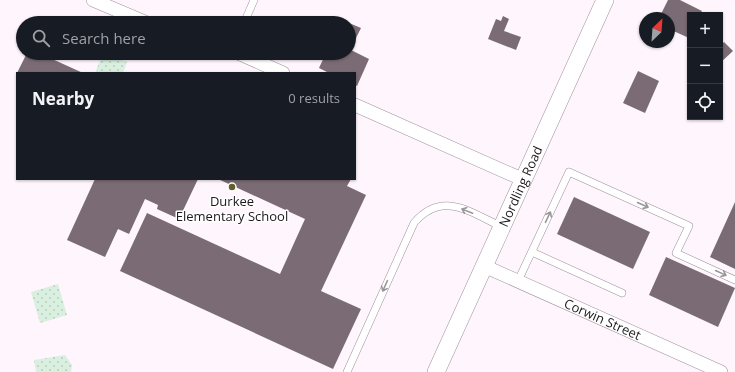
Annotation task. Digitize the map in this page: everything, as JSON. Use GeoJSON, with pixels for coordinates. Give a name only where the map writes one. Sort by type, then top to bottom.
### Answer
{"type":"FeatureCollection","features":[{"type":"Feature","properties":{"kind":"street"},"geometry":{"type":"LineString","coordinates":[[93,0],[131,16]]}},
{"type":"Feature","properties":{"kind":"street","name":"Nordling Road"},"geometry":{"type":"LineString","coordinates":[[436,372],[605,0]]}},
{"type":"Feature","properties":{"kind":"street"},"geometry":{"type":"LineString","coordinates":[[254,60],[281,72]]}},
{"type":"Feature","properties":{"kind":"street"},"geometry":{"type":"LineString","coordinates":[[356,105],[524,180]]}},
{"type":"Feature","properties":{"kind":"street","name":"Corwin Street"},"geometry":{"type":"LineString","coordinates":[[484,266],[721,372]]}},
{"type":"Feature","properties":{"kind":"lane"},"geometry":{"type":"LineString","coordinates":[[247,16],[254,0]]}},
{"type":"Feature","properties":{"kind":"lane"},"geometry":{"type":"LineString","coordinates":[[518,281],[569,172],[689,226],[676,253],[735,280]]}},
{"type":"Feature","properties":{"kind":"lane"},"geometry":{"type":"LineString","coordinates":[[347,372],[414,223],[422,214],[430,208],[442,205],[456,206],[502,227]]}},
{"type":"Feature","properties":{"kind":"lane"},"geometry":{"type":"LineString","coordinates":[[532,252],[622,293]]}},
{"type":"Feature","properties":{"kind":"green space"},"geometry":{"type":"Polygon","coordinates":[[[100,60],[122,60],[127,62],[123,72],[95,72],[100,60]]]}},
{"type":"Feature","properties":{"kind":"green space"},"geometry":{"type":"Polygon","coordinates":[[[58,284],[67,315],[40,323],[31,292],[58,284]]]}},
{"type":"Feature","properties":{"kind":"green space"},"geometry":{"type":"Polygon","coordinates":[[[65,355],[72,365],[71,372],[36,372],[34,360],[65,355]]]}},
{"type":"Feature","properties":{"kind":"building"},"geometry":{"type":"Polygon","coordinates":[[[668,0],[680,0],[702,11],[687,12],[687,37],[675,32],[675,12],[662,12],[668,0]]]}},
{"type":"Feature","properties":{"kind":"building"},"geometry":{"type":"Polygon","coordinates":[[[503,16],[509,19],[504,31],[521,37],[516,50],[488,39],[496,19],[501,21],[503,16]]]}},
{"type":"Feature","properties":{"kind":"building"},"geometry":{"type":"Polygon","coordinates":[[[356,26],[361,28],[356,38],[356,26]]]}},
{"type":"Feature","properties":{"kind":"building"},"geometry":{"type":"Polygon","coordinates":[[[724,42],[733,51],[723,60],[723,48],[724,42]]]}},
{"type":"Feature","properties":{"kind":"building"},"geometry":{"type":"Polygon","coordinates":[[[356,52],[369,59],[357,86],[356,72],[327,72],[319,68],[323,60],[356,60],[356,52]]]}},
{"type":"Feature","properties":{"kind":"building"},"geometry":{"type":"Polygon","coordinates":[[[24,60],[54,60],[81,72],[18,72],[24,60]]]}},
{"type":"Feature","properties":{"kind":"building"},"geometry":{"type":"Polygon","coordinates":[[[638,71],[659,81],[645,113],[623,103],[638,71]]]}},
{"type":"Feature","properties":{"kind":"building"},"geometry":{"type":"Polygon","coordinates":[[[95,180],[198,180],[179,219],[157,209],[158,205],[145,199],[129,234],[118,229],[105,257],[67,240],[95,180]]]}},
{"type":"Feature","properties":{"kind":"building"},"geometry":{"type":"Polygon","coordinates":[[[220,180],[350,180],[347,186],[366,195],[321,291],[361,309],[333,369],[120,271],[147,213],[280,274],[305,219],[220,180]]]}},
{"type":"Feature","properties":{"kind":"building"},"geometry":{"type":"Polygon","coordinates":[[[574,197],[650,232],[633,269],[557,234],[574,197]]]}},
{"type":"Feature","properties":{"kind":"building"},"geometry":{"type":"Polygon","coordinates":[[[735,202],[735,269],[710,257],[735,202]]]}},
{"type":"Feature","properties":{"kind":"building"},"geometry":{"type":"Polygon","coordinates":[[[666,257],[735,288],[718,327],[649,295],[666,257]]]}},
{"type":"Feature","properties":{"kind":"place","name":"Durkee Elementary School"},"geometry":{"type":"Point","coordinates":[232,187]}}]}
